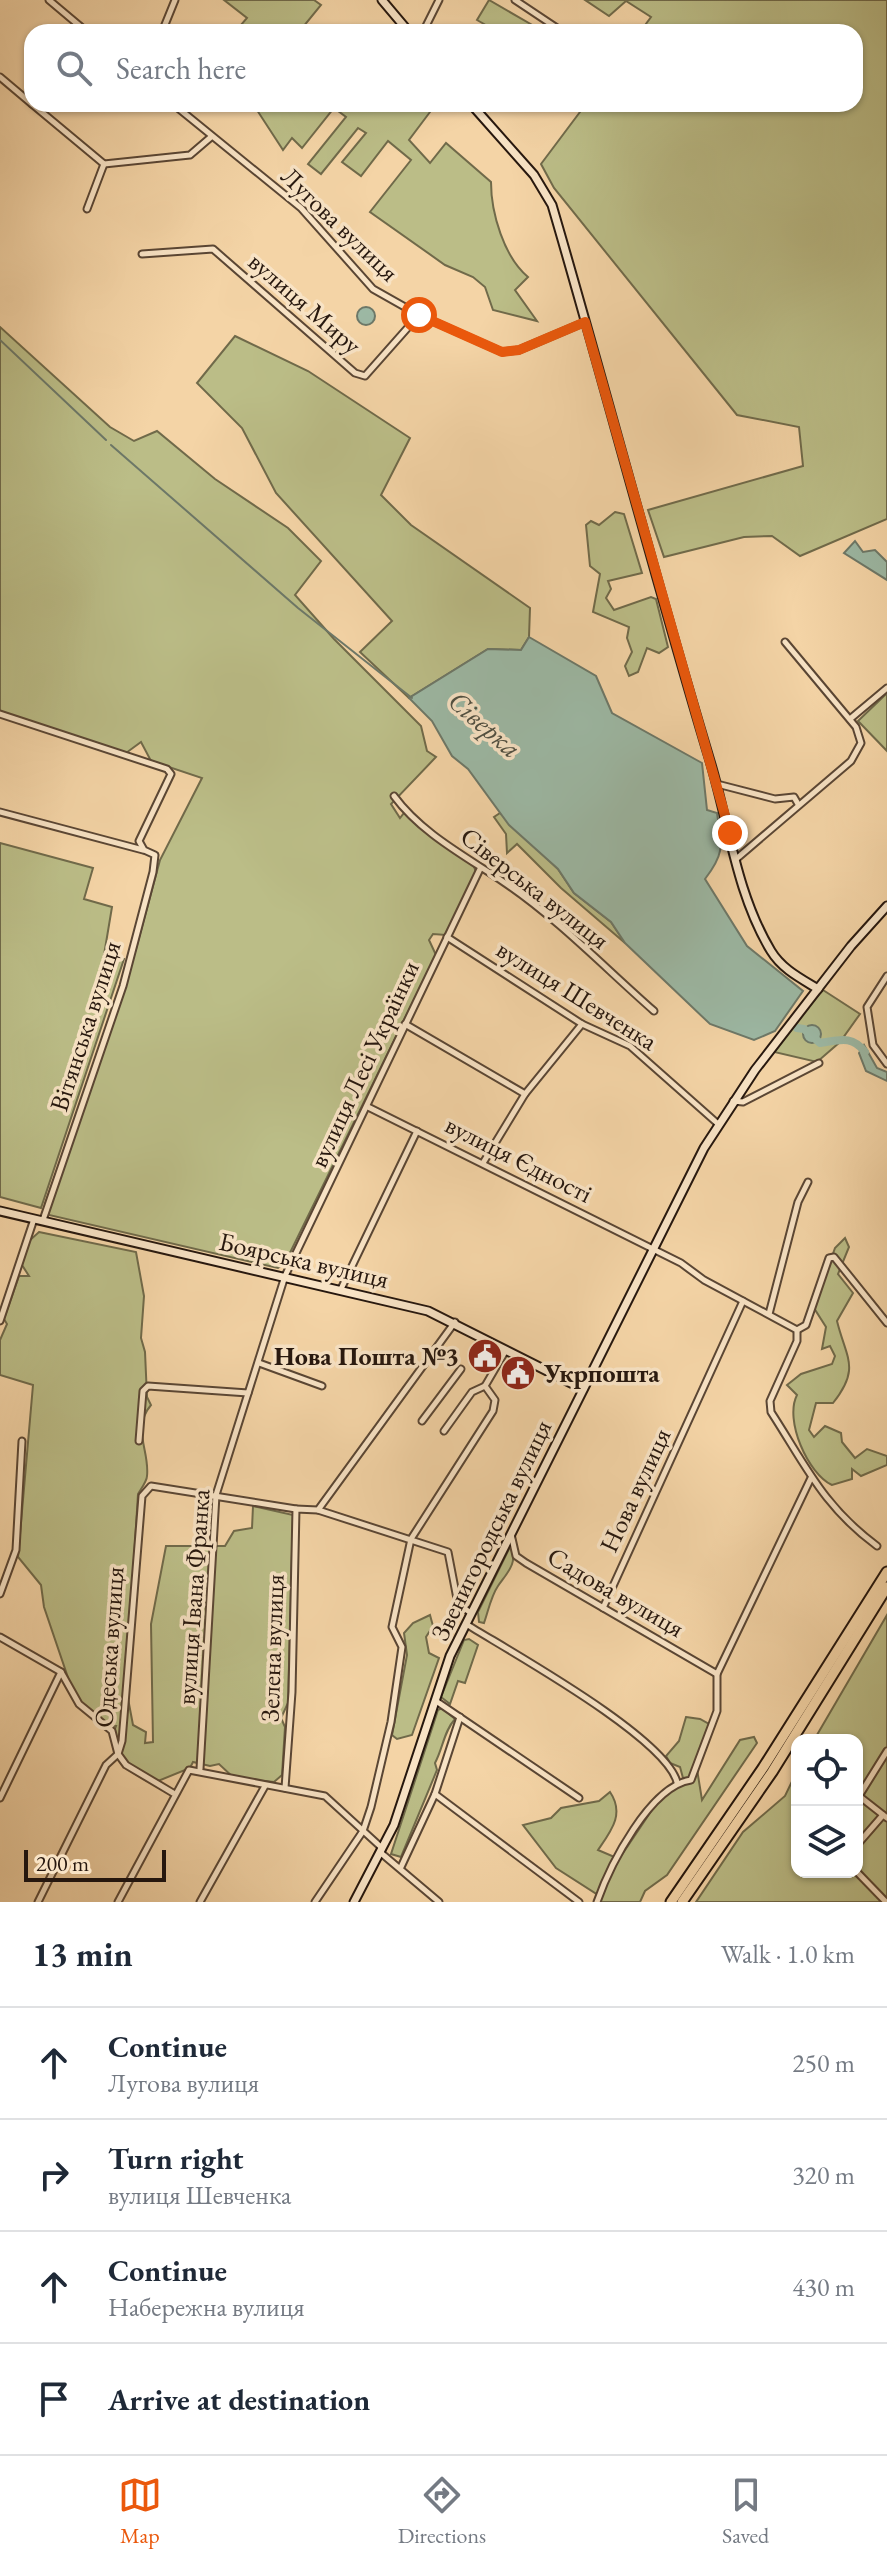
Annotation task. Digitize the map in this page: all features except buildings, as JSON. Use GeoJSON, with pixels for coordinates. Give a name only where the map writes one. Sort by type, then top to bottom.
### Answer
{"type":"FeatureCollection","features":[{"type":"Feature","properties":{"kind":"highway"},"geometry":{"type":"LineString","coordinates":[[671,1902],[749,1790],[887,1572]]}},
{"type":"Feature","properties":{"kind":"highway"},"geometry":{"type":"LineString","coordinates":[[682,1902],[772,1772],[887,1587]]}},
{"type":"Feature","properties":{"kind":"street"},"geometry":{"type":"LineString","coordinates":[[49,0],[78,24]]}},
{"type":"Feature","properties":{"kind":"street"},"geometry":{"type":"LineString","coordinates":[[165,24],[175,0]]}},
{"type":"Feature","properties":{"kind":"street"},"geometry":{"type":"LineString","coordinates":[[382,0],[402,24]]}},
{"type":"Feature","properties":{"kind":"street"},"geometry":{"type":"LineString","coordinates":[[427,24],[439,0]]}},
{"type":"Feature","properties":{"kind":"street"},"geometry":{"type":"LineString","coordinates":[[515,0],[551,24]]}},
{"type":"Feature","properties":{"kind":"street"},"geometry":{"type":"LineString","coordinates":[[0,77],[24,97]]}},
{"type":"Feature","properties":{"kind":"street"},"geometry":{"type":"LineString","coordinates":[[42,112],[104,164],[190,155],[211,137]]}},
{"type":"Feature","properties":{"kind":"street","name":"Лугова вулиця"},"geometry":{"type":"LineString","coordinates":[[182,112],[301,208],[373,289],[419,315],[502,352],[519,350],[585,322]]}},
{"type":"Feature","properties":{"kind":"street"},"geometry":{"type":"LineString","coordinates":[[478,112],[534,175],[552,205],[645,543],[717,784],[740,882],[770,949],[787,969],[818,989]]}},
{"type":"Feature","properties":{"kind":"street"},"geometry":{"type":"LineString","coordinates":[[87,209],[104,164]]}},
{"type":"Feature","properties":{"kind":"street","name":"вулиця Миру"},"geometry":{"type":"LineString","coordinates":[[142,254],[213,249],[355,373],[365,376],[419,315]]}},
{"type":"Feature","properties":{"kind":"street"},"geometry":{"type":"LineString","coordinates":[[735,860],[857,753],[860,735],[850,719],[785,642]]}},
{"type":"Feature","properties":{"kind":"street"},"geometry":{"type":"LineString","coordinates":[[850,719],[887,688]]}},
{"type":"Feature","properties":{"kind":"street","name":"Вітянська вулиця"},"geometry":{"type":"LineString","coordinates":[[0,714],[167,769],[170,779],[139,841],[144,850],[152,852],[155,859],[123,986],[39,1219]]}},
{"type":"Feature","properties":{"kind":"street"},"geometry":{"type":"LineString","coordinates":[[717,784],[775,799],[794,797],[798,804]]}},
{"type":"Feature","properties":{"kind":"street","name":"Сіверська вулиця"},"geometry":{"type":"LineString","coordinates":[[394,796],[432,832],[480,869],[504,882],[548,918],[654,1011]]}},
{"type":"Feature","properties":{"kind":"street"},"geometry":{"type":"LineString","coordinates":[[0,812],[144,850]]}},
{"type":"Feature","properties":{"kind":"street","name":"вулиця Лесі Українки"},"geometry":{"type":"LineString","coordinates":[[285,1276],[480,869]]}},
{"type":"Feature","properties":{"kind":"street","name":"Звенигородська вулиця"},"geometry":{"type":"LineString","coordinates":[[354,1902],[382,1851],[404,1797],[435,1700],[471,1613],[717,1123],[818,989],[887,906]]}},
{"type":"Feature","properties":{"kind":"street","name":"вулиця Шевченка"},"geometry":{"type":"LineString","coordinates":[[447,937],[582,1024],[630,1046],[717,1123]]}},
{"type":"Feature","properties":{"kind":"street"},"geometry":{"type":"LineString","coordinates":[[887,976],[867,1007],[873,1045],[887,1064]]}},
{"type":"Feature","properties":{"kind":"street"},"geometry":{"type":"LineString","coordinates":[[405,1024],[525,1094]]}},
{"type":"Feature","properties":{"kind":"street"},"geometry":{"type":"LineString","coordinates":[[483,1163],[525,1094],[582,1024]]}},
{"type":"Feature","properties":{"kind":"street"},"geometry":{"type":"LineString","coordinates":[[732,1101],[743,1102],[819,1063]]}},
{"type":"Feature","properties":{"kind":"street","name":"вулиця Єдності"},"geometry":{"type":"LineString","coordinates":[[368,1107],[651,1250]]}},
{"type":"Feature","properties":{"kind":"street"},"geometry":{"type":"LineString","coordinates":[[341,1289],[417,1131]]}},
{"type":"Feature","properties":{"kind":"street"},"geometry":{"type":"LineString","coordinates":[[769,1314],[798,1202],[808,1182]]}},
{"type":"Feature","properties":{"kind":"street","name":"Боярська вулиця"},"geometry":{"type":"LineString","coordinates":[[0,1211],[428,1311],[583,1389]]}},
{"type":"Feature","properties":{"kind":"street"},"geometry":{"type":"LineString","coordinates":[[0,1321],[39,1219]]}},
{"type":"Feature","properties":{"kind":"street"},"geometry":{"type":"LineString","coordinates":[[651,1250],[681,1263],[797,1330]]}},
{"type":"Feature","properties":{"kind":"street"},"geometry":{"type":"LineString","coordinates":[[797,1330],[806,1325],[829,1258],[834,1257],[887,1323]]}},
{"type":"Feature","properties":{"kind":"street","name":"вулиця Івана Франка"},"geometry":{"type":"LineString","coordinates":[[200,1769],[216,1495],[285,1276]]}},
{"type":"Feature","properties":{"kind":"street","name":"Нова вулиця"},"geometry":{"type":"LineString","coordinates":[[603,1608],[743,1301]]}},
{"type":"Feature","properties":{"kind":"street"},"geometry":{"type":"LineString","coordinates":[[318,1510],[455,1322]]}},
{"type":"Feature","properties":{"kind":"street"},"geometry":{"type":"LineString","coordinates":[[797,1330],[797,1341],[769,1406],[811,1478],[844,1522],[877,1546]]}},
{"type":"Feature","properties":{"kind":"street"},"geometry":{"type":"LineString","coordinates":[[444,1431],[472,1392],[485,1386],[506,1349]]}},
{"type":"Feature","properties":{"kind":"street"},"geometry":{"type":"LineString","coordinates":[[259,1363],[322,1386]]}},
{"type":"Feature","properties":{"kind":"street"},"geometry":{"type":"LineString","coordinates":[[422,1421],[461,1369]]}},
{"type":"Feature","properties":{"kind":"street"},"geometry":{"type":"LineString","coordinates":[[139,1441],[143,1391],[148,1386],[248,1393]]}},
{"type":"Feature","properties":{"kind":"street"},"geometry":{"type":"LineString","coordinates":[[411,1539],[493,1411],[495,1400],[485,1386]]}},
{"type":"Feature","properties":{"kind":"street"},"geometry":{"type":"LineString","coordinates":[[0,1594],[16,1550],[22,1441]]}},
{"type":"Feature","properties":{"kind":"street"},"geometry":{"type":"LineString","coordinates":[[597,1902],[621,1850],[656,1801],[677,1782],[691,1780],[699,1765],[717,1711],[717,1674],[811,1478]]}},
{"type":"Feature","properties":{"kind":"street","name":"Одеська вулиця"},"geometry":{"type":"LineString","coordinates":[[38,1902],[106,1765],[118,1754],[126,1727],[142,1496],[151,1486],[216,1495]]}},
{"type":"Feature","properties":{"kind":"street"},"geometry":{"type":"LineString","coordinates":[[216,1495],[318,1510],[448,1552],[458,1604],[471,1613]]}},
{"type":"Feature","properties":{"kind":"street","name":"Зелена вулиця"},"geometry":{"type":"LineString","coordinates":[[285,1788],[292,1692],[296,1509]]}},
{"type":"Feature","properties":{"kind":"street","name":"Садова вулиця"},"geometry":{"type":"LineString","coordinates":[[511,1534],[516,1556],[717,1674]]}},
{"type":"Feature","properties":{"kind":"street","name":"Звенигородська вулиця"},"geometry":{"type":"LineString","coordinates":[[315,1902],[363,1831],[391,1720],[402,1647],[392,1627],[411,1539]]}},
{"type":"Feature","properties":{"kind":"street"},"geometry":{"type":"LineString","coordinates":[[466,1624],[628,1727],[672,1768],[677,1782]]}},
{"type":"Feature","properties":{"kind":"street"},"geometry":{"type":"LineString","coordinates":[[0,1637],[61,1672],[79,1704],[112,1731],[118,1754],[136,1774],[173,1793]]}},
{"type":"Feature","properties":{"kind":"street"},"geometry":{"type":"LineString","coordinates":[[0,1798],[61,1672]]}},
{"type":"Feature","properties":{"kind":"street"},"geometry":{"type":"LineString","coordinates":[[435,1700],[579,1798]]}},
{"type":"Feature","properties":{"kind":"street"},"geometry":{"type":"LineString","coordinates":[[401,1867],[435,1794],[460,1717]]}},
{"type":"Feature","properties":{"kind":"street"},"geometry":{"type":"LineString","coordinates":[[863,1790],[887,1751]]}},
{"type":"Feature","properties":{"kind":"street"},"geometry":{"type":"LineString","coordinates":[[118,1902],[173,1793],[186,1772],[200,1769],[265,1786],[325,1796],[439,1902]]}},
{"type":"Feature","properties":{"kind":"street"},"geometry":{"type":"LineString","coordinates":[[200,1902],[265,1786]]}},
{"type":"Feature","properties":{"kind":"street"},"geometry":{"type":"LineString","coordinates":[[435,1794],[579,1902]]}},
{"type":"Feature","properties":{"kind":"street"},"geometry":{"type":"LineString","coordinates":[[863,1799],[885,1816],[863,1839]]}},
{"type":"Feature","properties":{"kind":"street"},"geometry":{"type":"LineString","coordinates":[[863,1878],[886,1902]]}},
{"type":"Feature","properties":{"kind":"green space"},"geometry":{"type":"Polygon","coordinates":[[[224,0],[314,0],[321,5],[306,24],[242,24],[247,18],[224,0]]]}},
{"type":"Feature","properties":{"kind":"green space"},"geometry":{"type":"Polygon","coordinates":[[[489,0],[531,24],[484,24],[477,20],[489,0]]]}},
{"type":"Feature","properties":{"kind":"green space"},"geometry":{"type":"Polygon","coordinates":[[[585,0],[887,0],[887,519],[800,556],[772,536],[744,537],[664,557],[648,510],[803,466],[799,427],[737,415],[554,188],[541,164],[580,112],[863,112],[863,24],[646,24],[651,17],[626,1],[609,16],[585,0]]]}},
{"type":"Feature","properties":{"kind":"green space"},"geometry":{"type":"Polygon","coordinates":[[[258,112],[331,112],[302,148],[292,138],[283,150],[258,112]]]}},
{"type":"Feature","properties":{"kind":"green space"},"geometry":{"type":"Polygon","coordinates":[[[339,112],[430,112],[409,140],[430,163],[446,143],[491,182],[500,234],[512,258],[528,277],[515,290],[537,321],[493,310],[485,287],[473,277],[445,265],[370,212],[411,160],[388,141],[361,176],[342,162],[366,133],[358,128],[321,174],[308,164],[346,117],[339,112]]]}},
{"type":"Feature","properties":{"kind":"green space"},"geometry":{"type":"Polygon","coordinates":[[[0,327],[110,427],[134,441],[157,431],[215,479],[288,528],[321,561],[295,595],[421,726],[427,751],[436,757],[391,804],[400,818],[404,813],[473,864],[477,875],[446,935],[433,934],[429,940],[436,955],[285,1263],[278,1268],[49,1215],[45,1204],[136,949],[160,860],[202,778],[151,761],[141,742],[126,753],[0,713],[0,327]]]}},
{"type":"Feature","properties":{"kind":"green space"},"geometry":{"type":"Polygon","coordinates":[[[235,336],[308,371],[410,438],[381,495],[411,525],[530,608],[529,637],[521,650],[488,649],[409,698],[360,652],[392,621],[276,493],[242,428],[197,383],[235,336]]]}},
{"type":"Feature","properties":{"kind":"green space"},"geometry":{"type":"Polygon","coordinates":[[[615,512],[624,514],[642,573],[608,581],[611,589],[606,598],[614,610],[651,597],[656,599],[668,647],[659,653],[647,648],[638,672],[629,676],[625,666],[632,652],[627,638],[629,627],[593,612],[600,574],[590,566],[586,525],[591,521],[599,525],[615,512]]]}},
{"type":"Feature","properties":{"kind":"green space"},"geometry":{"type":"Polygon","coordinates":[[[887,693],[887,751],[858,721],[887,693]]]}},
{"type":"Feature","properties":{"kind":"green space"},"geometry":{"type":"Polygon","coordinates":[[[500,813],[558,869],[574,893],[611,922],[625,943],[561,888],[517,844],[507,853],[506,834],[494,817],[500,813]]]}},
{"type":"Feature","properties":{"kind":"green space"},"geometry":{"type":"Polygon","coordinates":[[[0,843],[93,868],[84,899],[112,907],[104,955],[124,959],[41,1208],[0,1197],[0,843]]]}},
{"type":"Feature","properties":{"kind":"green space"},"geometry":{"type":"Polygon","coordinates":[[[823,990],[860,1014],[840,1042],[817,1062],[770,1051],[823,990]]]}},
{"type":"Feature","properties":{"kind":"green space"},"geometry":{"type":"Polygon","coordinates":[[[39,1232],[136,1252],[144,1296],[141,1338],[145,1352],[147,1397],[151,1405],[142,1423],[147,1476],[138,1494],[126,1688],[133,1725],[146,1732],[145,1743],[153,1742],[151,1624],[166,1546],[225,1546],[234,1531],[252,1528],[253,1506],[293,1515],[288,1703],[281,1718],[285,1727],[282,1775],[274,1782],[234,1778],[219,1764],[210,1766],[193,1762],[190,1768],[158,1781],[147,1781],[127,1769],[114,1732],[116,1726],[107,1726],[78,1707],[44,1607],[41,1585],[18,1557],[33,1385],[0,1375],[0,1340],[7,1324],[4,1319],[19,1276],[29,1276],[22,1265],[29,1241],[39,1232]]]}},
{"type":"Feature","properties":{"kind":"green space"},"geometry":{"type":"Polygon","coordinates":[[[845,1238],[849,1247],[838,1274],[853,1293],[837,1321],[849,1371],[842,1391],[833,1403],[816,1403],[809,1430],[814,1437],[825,1426],[841,1433],[842,1442],[855,1458],[867,1449],[887,1456],[887,1465],[861,1476],[852,1469],[852,1479],[832,1485],[815,1470],[801,1445],[794,1418],[797,1395],[787,1385],[801,1374],[832,1364],[835,1356],[830,1346],[822,1349],[826,1327],[814,1308],[835,1248],[845,1238]]]}},
{"type":"Feature","properties":{"kind":"green space"},"geometry":{"type":"Polygon","coordinates":[[[510,1547],[513,1558],[511,1567],[496,1590],[484,1623],[479,1622],[478,1612],[510,1547]]]}},
{"type":"Feature","properties":{"kind":"green space"},"geometry":{"type":"Polygon","coordinates":[[[430,1615],[433,1626],[426,1637],[429,1653],[439,1658],[412,1735],[397,1739],[392,1735],[407,1655],[404,1633],[413,1623],[430,1615]]]}},
{"type":"Feature","properties":{"kind":"green space"},"geometry":{"type":"Polygon","coordinates":[[[887,1615],[887,1902],[696,1902],[743,1832],[785,1796],[791,1784],[791,1878],[863,1878],[863,1734],[818,1734],[887,1615]]]}},
{"type":"Feature","properties":{"kind":"green space"},"geometry":{"type":"Polygon","coordinates":[[[469,1639],[478,1645],[465,1683],[458,1681],[450,1704],[441,1697],[464,1640],[469,1639]]]}},
{"type":"Feature","properties":{"kind":"green space"},"geometry":{"type":"Polygon","coordinates":[[[442,1708],[455,1719],[446,1734],[435,1763],[437,1770],[401,1857],[391,1854],[438,1710],[442,1708]]]}},
{"type":"Feature","properties":{"kind":"green space"},"geometry":{"type":"Polygon","coordinates":[[[686,1717],[709,1724],[696,1763],[702,1800],[740,1740],[754,1737],[757,1743],[667,1875],[645,1891],[640,1902],[599,1902],[601,1897],[556,1868],[523,1825],[551,1818],[561,1808],[599,1801],[610,1792],[616,1815],[598,1850],[619,1859],[658,1801],[683,1778],[680,1767],[670,1763],[666,1756],[679,1741],[686,1717]]]}},
{"type":"Feature","properties":{"kind":"water"},"geometry":{"type":"Polygon","coordinates":[[[362,307],[370,307],[375,316],[373,323],[362,325],[357,320],[357,312],[362,307]]]}},
{"type":"Feature","properties":{"kind":"water"},"geometry":{"type":"Polygon","coordinates":[[[855,541],[863,552],[875,550],[887,562],[887,580],[844,553],[855,541]]]}},
{"type":"Feature","properties":{"kind":"water"},"geometry":{"type":"Polygon","coordinates":[[[529,637],[596,676],[612,713],[702,763],[707,810],[717,813],[721,842],[716,862],[705,879],[747,946],[803,991],[775,1031],[754,1040],[710,1024],[625,943],[611,922],[574,893],[558,869],[509,825],[468,769],[452,756],[432,721],[409,698],[488,649],[521,650],[529,637]]]}},
{"type":"Feature","properties":{"kind":"water"},"geometry":{"type":"Polygon","coordinates":[[[808,1025],[816,1025],[821,1034],[819,1041],[808,1043],[803,1038],[803,1030],[808,1025]]]}},
{"type":"Feature","properties":{"kind":"water"},"geometry":{"type":"Polygon","coordinates":[[[864,1045],[877,1068],[887,1072],[887,1081],[866,1071],[859,1053],[864,1045]]]}},
{"type":"Feature","properties":{"kind":"waterway","name":"Сіверка"},"geometry":{"type":"LineString","coordinates":[[0,340],[106,440]]}},
{"type":"Feature","properties":{"kind":"waterway","name":"Сіверка"},"geometry":{"type":"LineString","coordinates":[[111,445],[298,608],[412,698]]}},
{"type":"Feature","properties":{"kind":"waterway","name":"Сіверка"},"geometry":{"type":"LineString","coordinates":[[797,1028],[804,1029],[820,1043],[850,1041],[865,1052]]}},
{"type":"Feature","properties":{"kind":"place","name":"Нова Пошта №3"},"geometry":{"type":"Point","coordinates":[485,1356]}},
{"type":"Feature","properties":{"kind":"place","name":"Укрпошта"},"geometry":{"type":"Point","coordinates":[518,1373]}},
{"type":"Feature","properties":{"kind":"route"},"geometry":{"type":"LineString","coordinates":[[419,315],[502,352],[519,350],[585,322],[648,556],[730,833]]}}]}
